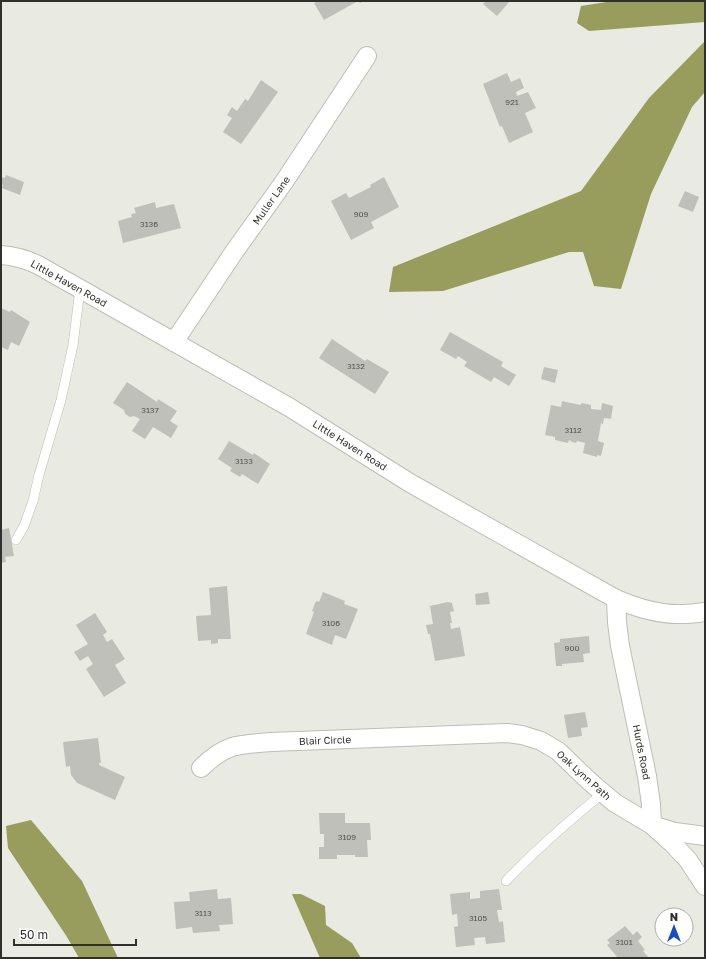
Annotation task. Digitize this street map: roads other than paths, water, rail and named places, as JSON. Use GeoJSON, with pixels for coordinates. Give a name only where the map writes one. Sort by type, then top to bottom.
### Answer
{"type":"FeatureCollection","features":[{"type":"Feature","properties":{"kind":"street","name":"Muller Lane"},"geometry":{"type":"LineString","coordinates":[[174,342],[234,252],[284,182],[368,56]]}},
{"type":"Feature","properties":{"kind":"street","name":"Little Haven Road"},"geometry":{"type":"LineString","coordinates":[[1,255],[29,260],[289,407],[410,483],[616,599],[634,607],[658,612],[682,614],[705,612]]}},
{"type":"Feature","properties":{"kind":"street","name":"Hurds Road"},"geometry":{"type":"LineString","coordinates":[[616,599],[620,646],[648,776],[652,825]]}},
{"type":"Feature","properties":{"kind":"street","name":"Oak Lynn Path"},"geometry":{"type":"LineString","coordinates":[[457,735],[507,733],[522,735],[541,741],[558,751],[615,803],[652,825],[675,832],[705,836]]}},
{"type":"Feature","properties":{"kind":"street","name":"Blair Circle"},"geometry":{"type":"LineString","coordinates":[[201,768],[219,753],[234,746],[271,742],[457,735]]}},
{"type":"Feature","properties":{"kind":"street"},"geometry":{"type":"LineString","coordinates":[[652,825],[674,844],[688,860],[705,886]]}},
{"type":"Feature","properties":{"kind":"lane"},"geometry":{"type":"LineString","coordinates":[[16,540],[24,526],[33,501],[61,400],[73,345],[80,289]]}},
{"type":"Feature","properties":{"kind":"lane"},"geometry":{"type":"LineString","coordinates":[[506,881],[520,865],[560,828],[603,793]]}}]}
